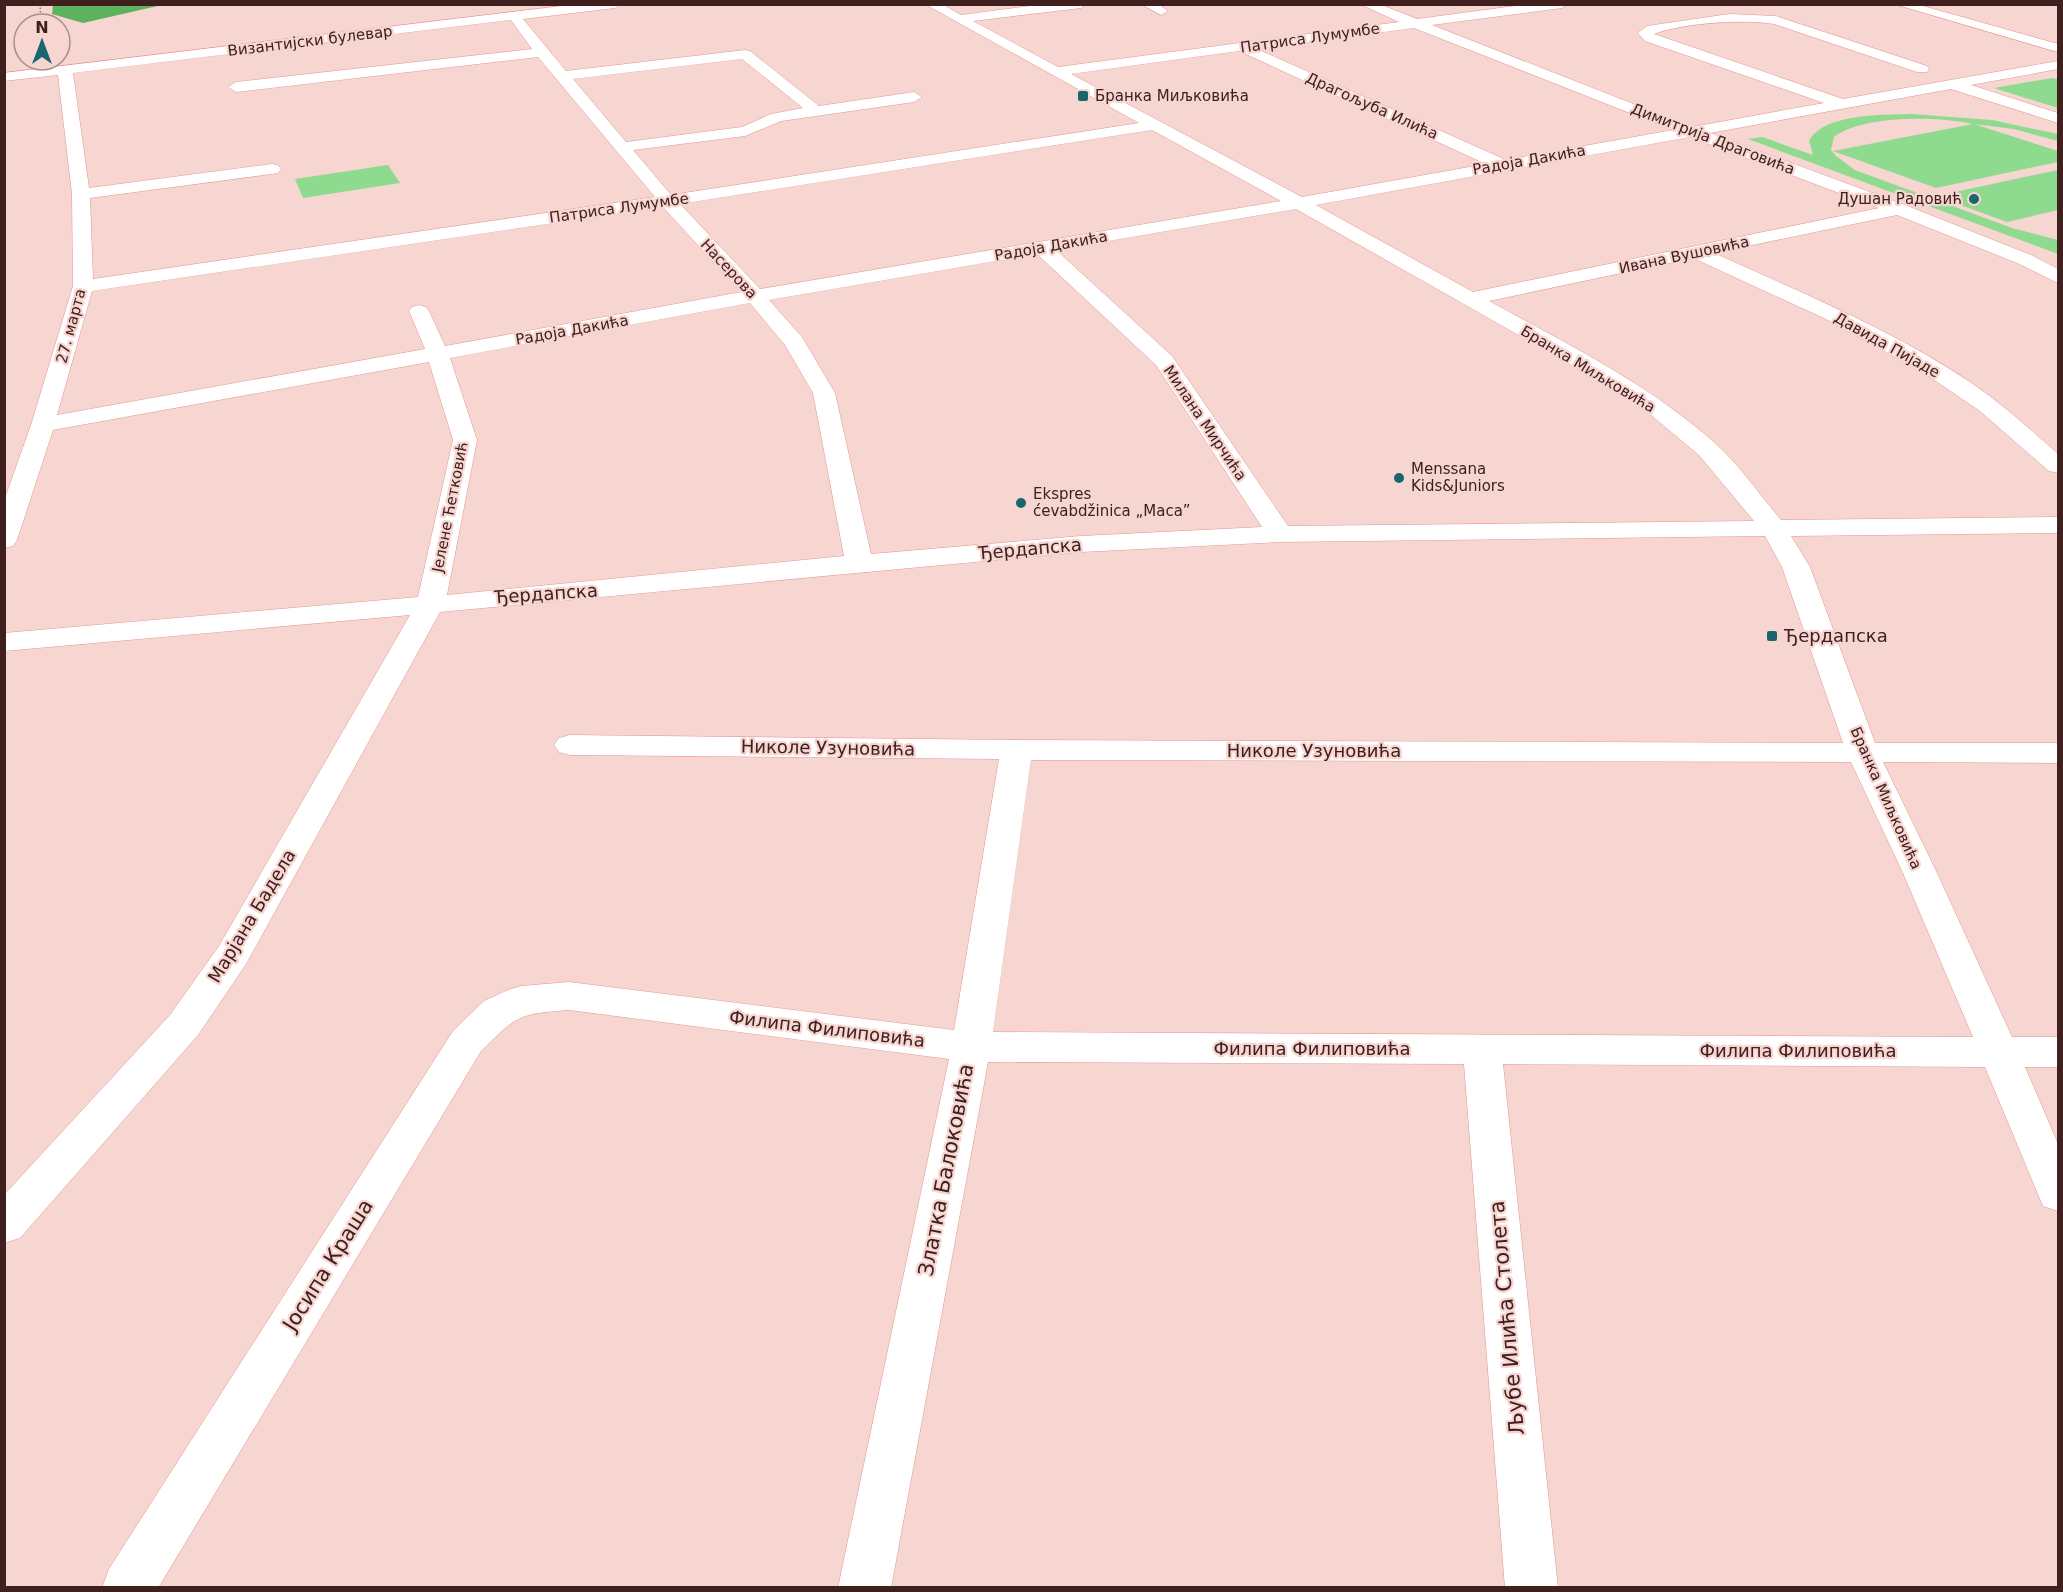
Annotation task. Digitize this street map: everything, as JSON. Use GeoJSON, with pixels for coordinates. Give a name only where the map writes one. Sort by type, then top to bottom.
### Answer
{"type":"FeatureCollection","features":[{"type":"Feature","properties":{"kind":"street","name":"Византијски булевар"},"geometry":{"type":"LineString","coordinates":[[72,64],[429,14],[461,14],[551,4]]}},
{"type":"Feature","properties":{"kind":"street","name":"Византијски булевар"},"geometry":{"type":"LineString","coordinates":[[72,69],[615,4]]}},
{"type":"Feature","properties":{"kind":"street","name":"Бранка Миљковића"},"geometry":{"type":"LineString","coordinates":[[931,4],[1299,203],[1585,363],[1654,406],[1708,450],[1743,489],[1774,529],[1796,567],[1863,753],[1920,873],[2000,1052],[2058,1193]]}},
{"type":"Feature","properties":{"kind":"street"},"geometry":{"type":"LineString","coordinates":[[960,19],[1081,4]]}},
{"type":"Feature","properties":{"kind":"street"},"geometry":{"type":"LineString","coordinates":[[1147,4],[1161,11]]}},
{"type":"Feature","properties":{"kind":"street","name":"Димитрија Драговића"},"geometry":{"type":"LineString","coordinates":[[1366,4],[1689,131],[1899,209],[2025,259],[2058,277]]}},
{"type":"Feature","properties":{"kind":"street","name":"Патриса Лумумбе"},"geometry":{"type":"LineString","coordinates":[[1058,71],[1562,4]]}},
{"type":"Feature","properties":{"kind":"street"},"geometry":{"type":"LineString","coordinates":[[1900,4],[2058,48]]}},
{"type":"Feature","properties":{"kind":"street","name":"Насерова"},"geometry":{"type":"LineString","coordinates":[[515,16],[542,52],[667,201],[755,296],[794,342],[824,393],[860,563]]}},
{"type":"Feature","properties":{"kind":"street"},"geometry":{"type":"LineString","coordinates":[[1842,104],[1650,38],[1645,33],[1652,29],[1743,17],[1762,17],[1922,69]]}},
{"type":"Feature","properties":{"kind":"street","name":"Драгољуба Илића"},"geometry":{"type":"LineString","coordinates":[[1241,47],[1503,165]]}},
{"type":"Feature","properties":{"kind":"street"},"geometry":{"type":"LineString","coordinates":[[236,87],[542,52]]}},
{"type":"Feature","properties":{"kind":"street"},"geometry":{"type":"LineString","coordinates":[[562,76],[746,54],[816,111]]}},
{"type":"Feature","properties":{"kind":"street","name":"Радоја Дакића"},"geometry":{"type":"LineString","coordinates":[[43,425],[755,296],[1299,203],[2058,65]]}},
{"type":"Feature","properties":{"kind":"street","name":"Византијски булевар"},"geometry":{"type":"LineString","coordinates":[[4,76],[22,72]]}},
{"type":"Feature","properties":{"kind":"street","name":"27. марта"},"geometry":{"type":"LineString","coordinates":[[4,540],[43,425],[83,286],[81,194],[65,72]]}},
{"type":"Feature","properties":{"kind":"street"},"geometry":{"type":"LineString","coordinates":[[1949,84],[2058,118]]}},
{"type":"Feature","properties":{"kind":"street"},"geometry":{"type":"LineString","coordinates":[[622,147],[745,131],[777,117],[914,97]]}},
{"type":"Feature","properties":{"kind":"street","name":"Патриса Лумумбе"},"geometry":{"type":"LineString","coordinates":[[83,286],[667,201],[1155,125]]}},
{"type":"Feature","properties":{"kind":"street"},"geometry":{"type":"LineString","coordinates":[[81,194],[272,169]]}},
{"type":"Feature","properties":{"kind":"street","name":"Ивана Вушовића"},"geometry":{"type":"LineString","coordinates":[[1468,299],[1698,253],[1899,209]]}},
{"type":"Feature","properties":{"kind":"street","name":"Милана Мирчића"},"geometry":{"type":"LineString","coordinates":[[1041,247],[1164,362],[1280,534]]}},
{"type":"Feature","properties":{"kind":"street","name":"Давида Пијаде"},"geometry":{"type":"LineString","coordinates":[[1698,253],[1857,326],[1905,352],[1964,388],[2001,416],[2058,466]]}},
{"type":"Feature","properties":{"kind":"street","name":"Јелене Ћетковић"},"geometry":{"type":"LineString","coordinates":[[419,311],[438,354],[465,440],[431,603]]}},
{"type":"Feature","properties":{"kind":"street","name":"Ђердапска"},"geometry":{"type":"LineString","coordinates":[[4,642],[622,588],[860,563],[1081,544],[1280,534],[2058,525]]}},
{"type":"Feature","properties":{"kind":"street","name":"Марјана Бадела"},"geometry":{"type":"LineString","coordinates":[[4,1225],[118,1101],[176,1033],[233,955],[431,603]]}},
{"type":"Feature","properties":{"kind":"street","name":"Николе Узуновића"},"geometry":{"type":"LineString","coordinates":[[570,745],[1016,750],[2058,753]]}},
{"type":"Feature","properties":{"kind":"street","name":"Златка Балоковића"},"geometry":{"type":"LineString","coordinates":[[864,1587],[971,1047],[1016,750]]}},
{"type":"Feature","properties":{"kind":"street","name":"Филипа Филиповића"},"geometry":{"type":"LineString","coordinates":[[569,996],[971,1047],[2058,1052]]}},
{"type":"Feature","properties":{"kind":"street","name":"Јосипа Краша"},"geometry":{"type":"LineString","coordinates":[[128,1587],[467,1041],[498,1011],[521,1000],[569,996]]}},
{"type":"Feature","properties":{"kind":"street","name":"Љубе Илића Столета"},"geometry":{"type":"LineString","coordinates":[[1482,1049],[1532,1587]]}},
{"type":"Feature","properties":{"kind":"green space"},"geometry":{"type":"Polygon","coordinates":[[[53,4],[162,5],[83,23],[72,20],[72,12],[52,12],[53,4]]]}},
{"type":"Feature","properties":{"kind":"green space"},"geometry":{"type":"Polygon","coordinates":[[[2052,78],[2058,79],[2058,108],[1994,88],[2052,78]]]}},
{"type":"Feature","properties":{"kind":"green space"},"geometry":{"type":"Polygon","coordinates":[[[1911,114],[1992,120],[2058,134],[2058,141],[2014,129],[1974,124],[2058,151],[2058,162],[1936,188],[1833,151],[1973,124],[1940,120],[1901,119],[1863,125],[1834,137],[1831,150],[1855,170],[2012,228],[2058,240],[2058,254],[1748,139],[1762,137],[1813,155],[1809,141],[1827,125],[1856,117],[1911,114]]]}},
{"type":"Feature","properties":{"kind":"green space"},"geometry":{"type":"Polygon","coordinates":[[[388,165],[400,183],[303,198],[295,179],[388,165]]]}},
{"type":"Feature","properties":{"kind":"green space"},"geometry":{"type":"Polygon","coordinates":[[[2058,170],[2058,210],[2007,222],[1936,196],[2058,170]]]}},
{"type":"Feature","properties":{"kind":"place","name":"Бранка Миљковића"},"geometry":{"type":"Point","coordinates":[1083,96]}},
{"type":"Feature","properties":{"kind":"place","name":"Душан Радовић"},"geometry":{"type":"Point","coordinates":[1974,199]}},
{"type":"Feature","properties":{"kind":"place","name":"Menssana Kids&Juniors"},"geometry":{"type":"Point","coordinates":[1399,478]}},
{"type":"Feature","properties":{"kind":"place","name":"Ekspres ćevabdžinica „Maca”"},"geometry":{"type":"Point","coordinates":[1021,503]}},
{"type":"Feature","properties":{"kind":"place","name":"Ђердапска"},"geometry":{"type":"Point","coordinates":[1772,636]}}]}
